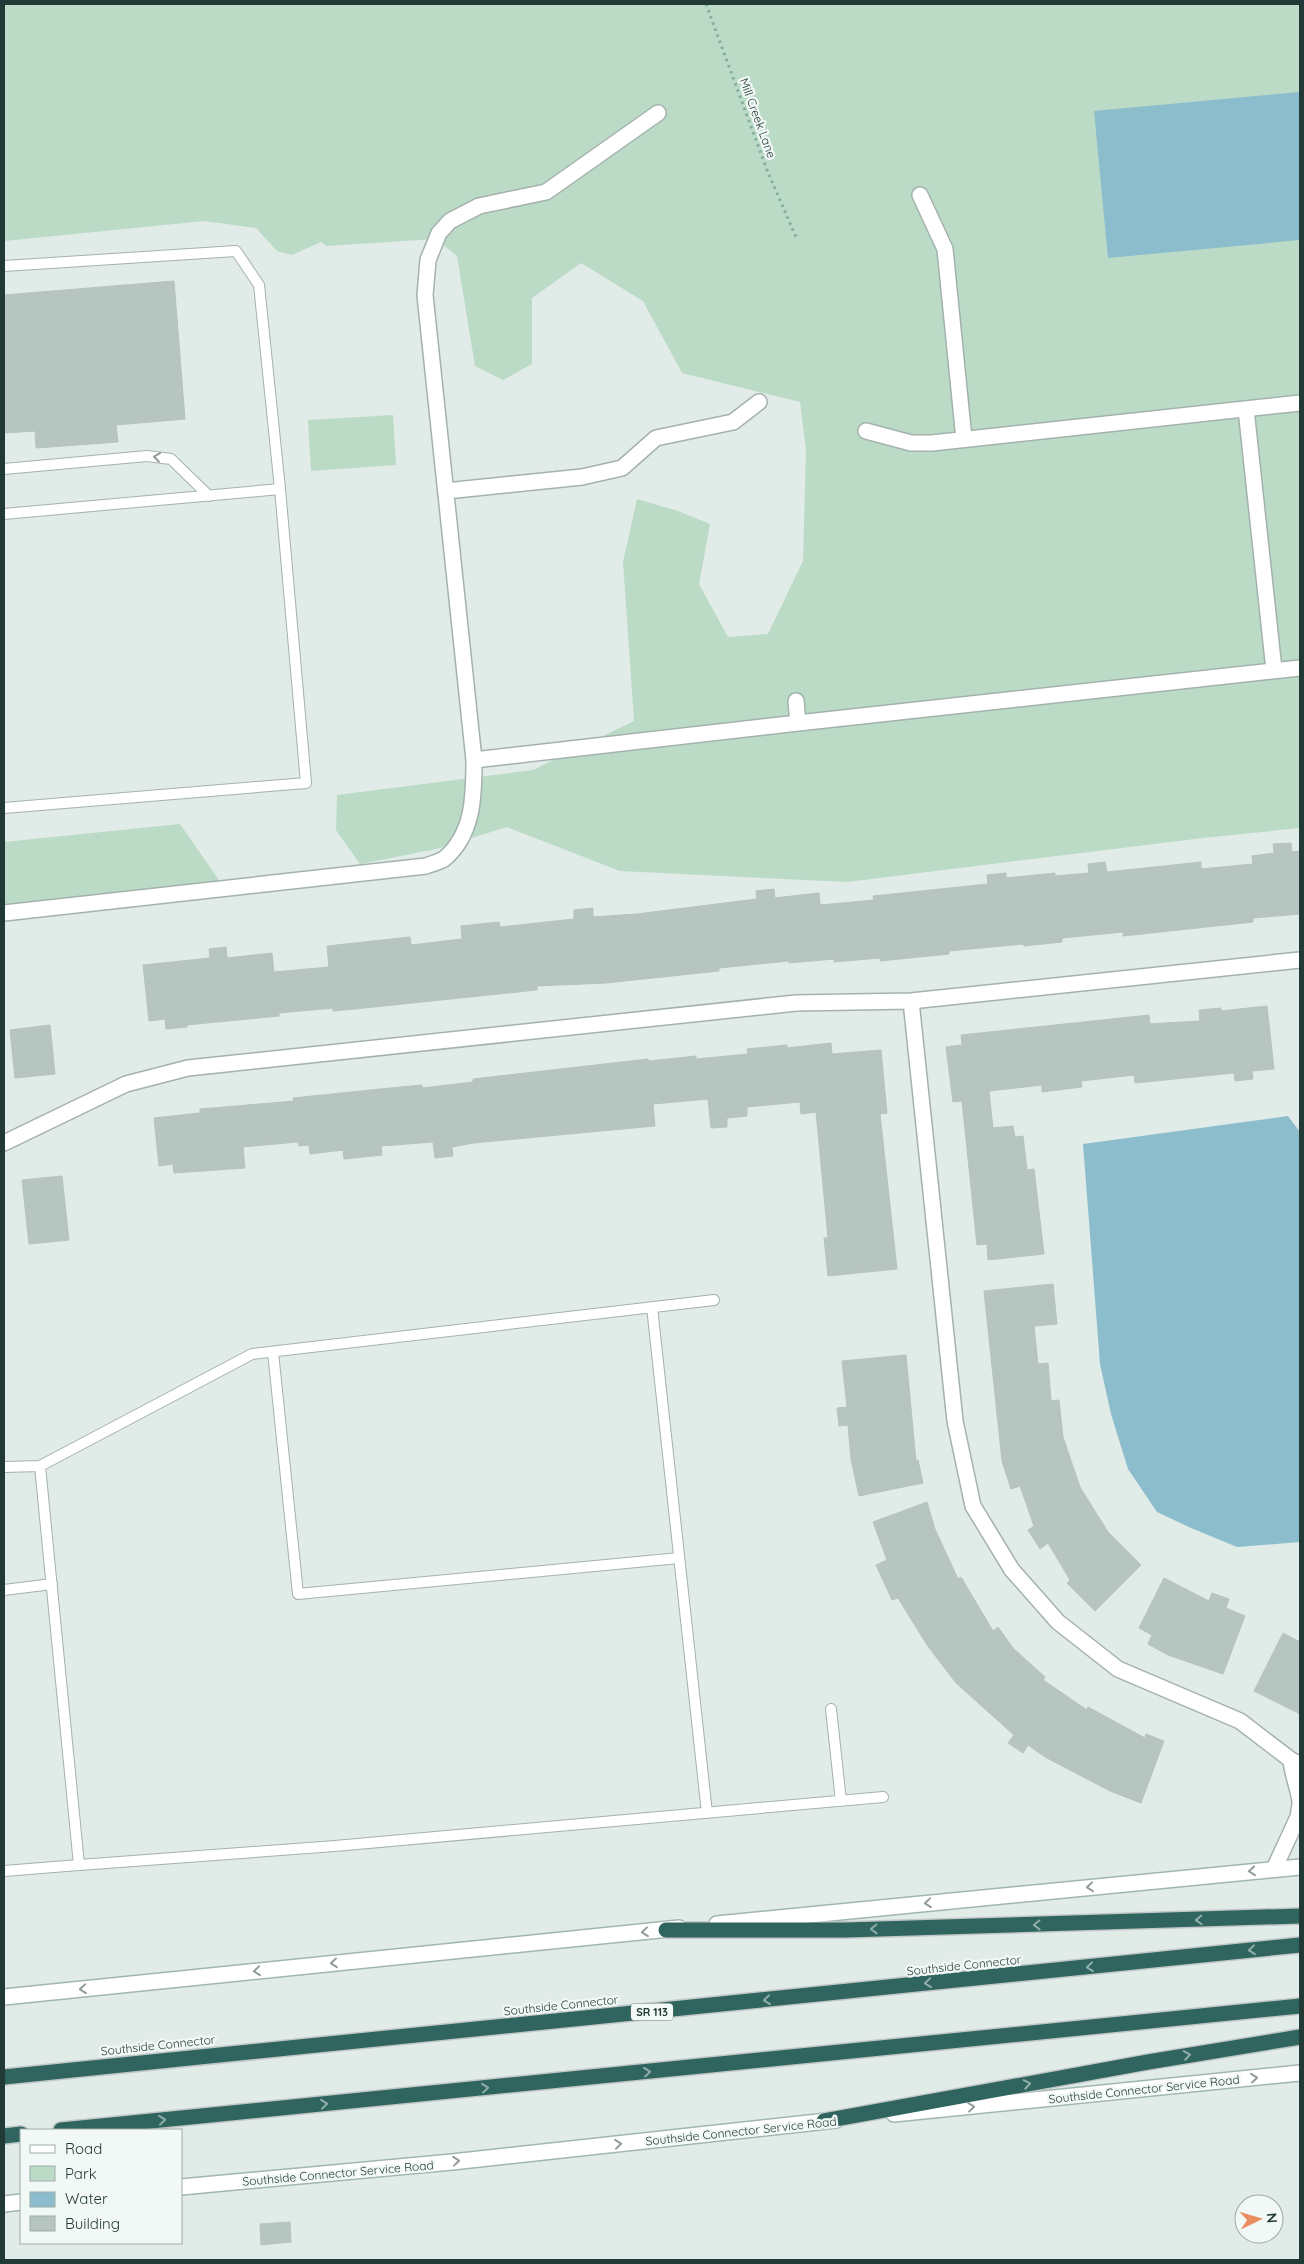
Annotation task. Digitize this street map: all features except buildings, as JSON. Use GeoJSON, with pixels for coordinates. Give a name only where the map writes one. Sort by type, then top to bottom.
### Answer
{"type":"FeatureCollection","features":[{"type":"Feature","properties":{"kind":"highway"},"geometry":{"type":"LineString","coordinates":[[666,1930],[846,1930],[1300,1916]]}},
{"type":"Feature","properties":{"kind":"highway","name":"Southside Connector"},"geometry":{"type":"LineString","coordinates":[[4,2077],[1300,1945]]}},
{"type":"Feature","properties":{"kind":"highway"},"geometry":{"type":"LineString","coordinates":[[71,2129],[1300,2006]]}},
{"type":"Feature","properties":{"kind":"highway"},"geometry":{"type":"LineString","coordinates":[[824,2121],[1300,2036]]}},
{"type":"Feature","properties":{"kind":"highway"},"geometry":{"type":"LineString","coordinates":[[4,2136],[20,2134]]}},
{"type":"Feature","properties":{"kind":"street"},"geometry":{"type":"LineString","coordinates":[[4,913],[426,866],[444,859],[465,833],[474,802],[474,760],[425,295],[428,260],[439,233],[450,222],[479,206],[546,192],[658,113]]}},
{"type":"Feature","properties":{"kind":"street"},"geometry":{"type":"LineString","coordinates":[[920,195],[945,250],[964,439]]}},
{"type":"Feature","properties":{"kind":"street"},"geometry":{"type":"LineString","coordinates":[[446,491],[582,478],[622,468],[656,438],[733,422],[759,402]]}},
{"type":"Feature","properties":{"kind":"street"},"geometry":{"type":"LineString","coordinates":[[866,431],[911,443],[1300,403]]}},
{"type":"Feature","properties":{"kind":"street"},"geometry":{"type":"LineString","coordinates":[[1246,409],[1274,670]]}},
{"type":"Feature","properties":{"kind":"street"},"geometry":{"type":"LineString","coordinates":[[474,760],[1300,668]]}},
{"type":"Feature","properties":{"kind":"street"},"geometry":{"type":"LineString","coordinates":[[796,701],[798,723]]}},
{"type":"Feature","properties":{"kind":"street"},"geometry":{"type":"LineString","coordinates":[[4,1143],[126,1084],[188,1068],[796,1003],[912,1001],[1300,960]]}},
{"type":"Feature","properties":{"kind":"street"},"geometry":{"type":"LineString","coordinates":[[912,1001],[955,1421],[974,1506],[1012,1570],[1058,1622],[1118,1669],[1240,1721],[1295,1762],[1292,1773],[1299,1790],[1298,1817],[1274,1869]]}},
{"type":"Feature","properties":{"kind":"street"},"geometry":{"type":"LineString","coordinates":[[4,1997],[1300,1867]]}},
{"type":"Feature","properties":{"kind":"street","name":"Southside Connector Service Road"},"geometry":{"type":"LineString","coordinates":[[182,2187],[452,2162],[824,2121],[1300,2073]]}},
{"type":"Feature","properties":{"kind":"street"},"geometry":{"type":"LineString","coordinates":[[4,2204],[20,2202]]}},
{"type":"Feature","properties":{"kind":"lane"},"geometry":{"type":"LineString","coordinates":[[4,266],[236,251],[259,285],[280,489],[306,783],[4,808]]}},
{"type":"Feature","properties":{"kind":"lane"},"geometry":{"type":"LineString","coordinates":[[4,469],[147,456],[171,459],[209,496]]}},
{"type":"Feature","properties":{"kind":"lane"},"geometry":{"type":"LineString","coordinates":[[4,514],[280,489]]}},
{"type":"Feature","properties":{"kind":"lane"},"geometry":{"type":"LineString","coordinates":[[4,1467],[40,1466],[252,1354],[714,1300]]}},
{"type":"Feature","properties":{"kind":"lane"},"geometry":{"type":"LineString","coordinates":[[652,1307],[707,1813]]}},
{"type":"Feature","properties":{"kind":"lane"},"geometry":{"type":"LineString","coordinates":[[273,1352],[298,1594],[679,1558]]}},
{"type":"Feature","properties":{"kind":"lane"},"geometry":{"type":"LineString","coordinates":[[40,1466],[79,1865]]}},
{"type":"Feature","properties":{"kind":"lane"},"geometry":{"type":"LineString","coordinates":[[4,1590],[52,1584]]}},
{"type":"Feature","properties":{"kind":"lane"},"geometry":{"type":"LineString","coordinates":[[831,1709],[841,1801]]}},
{"type":"Feature","properties":{"kind":"lane"},"geometry":{"type":"LineString","coordinates":[[4,1871],[335,1846],[883,1797]]}},
{"type":"Feature","properties":{"kind":"path","name":"Mill Creek Lane"},"geometry":{"type":"LineString","coordinates":[[706,4],[767,170],[796,237]]}},
{"type":"Feature","properties":{"kind":"green space"},"geometry":{"type":"Polygon","coordinates":[[[4,4],[1300,4],[1300,828],[1203,838],[847,882],[620,871],[507,827],[436,849],[360,864],[336,830],[337,795],[533,770],[634,721],[623,562],[637,499],[678,511],[710,524],[699,584],[728,637],[768,634],[803,561],[806,450],[800,402],[682,373],[643,301],[581,263],[532,298],[532,364],[503,380],[475,366],[457,256],[436,239],[326,246],[321,242],[292,255],[277,251],[256,228],[204,221],[4,241],[4,4]]]}},
{"type":"Feature","properties":{"kind":"green space"},"geometry":{"type":"Polygon","coordinates":[[[393,415],[396,465],[311,471],[308,420],[393,415]]]}},
{"type":"Feature","properties":{"kind":"green space"},"geometry":{"type":"Polygon","coordinates":[[[180,824],[223,886],[4,921],[4,842],[180,824]]]}},
{"type":"Feature","properties":{"kind":"water"},"geometry":{"type":"Polygon","coordinates":[[[1300,92],[1300,240],[1108,258],[1094,111],[1300,92]]]}},
{"type":"Feature","properties":{"kind":"water"},"geometry":{"type":"Polygon","coordinates":[[[1288,1116],[1300,1132],[1300,1542],[1237,1547],[1157,1512],[1128,1469],[1111,1414],[1100,1364],[1083,1144],[1288,1116]]]}}]}
